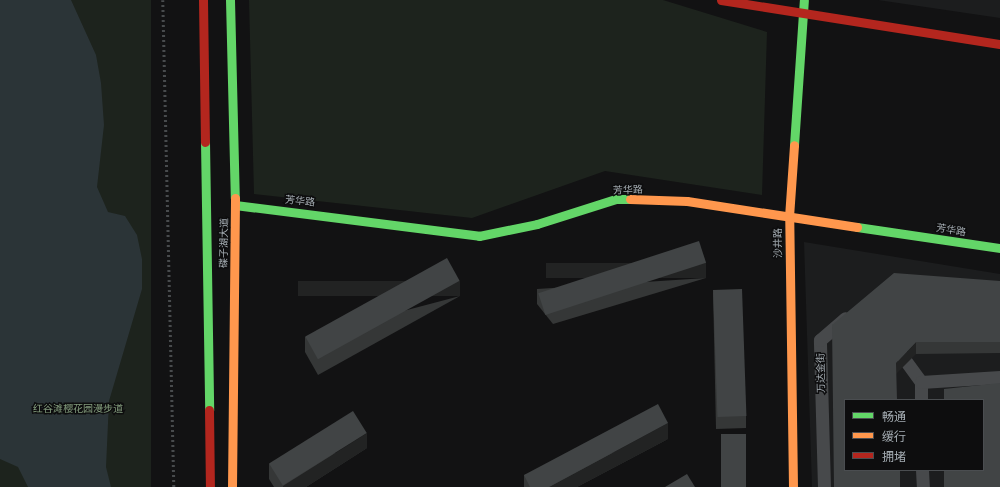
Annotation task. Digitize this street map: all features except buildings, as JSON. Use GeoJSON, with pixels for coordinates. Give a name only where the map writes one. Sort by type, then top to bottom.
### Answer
{"type":"FeatureCollection","features":[{"type":"Feature","properties":{"kind":"street","name":"碟子湖大道"},"geometry":{"type":"LineString","coordinates":[[203,0],[210,487]]}},
{"type":"Feature","properties":{"kind":"street","name":"碟子湖大道"},"geometry":{"type":"LineString","coordinates":[[230,0],[235,205],[232,487]]}},
{"type":"Feature","properties":{"kind":"street"},"geometry":{"type":"LineString","coordinates":[[721,0],[801,13],[847,17],[1000,44]]}},
{"type":"Feature","properties":{"kind":"street","name":"沙井路"},"geometry":{"type":"LineString","coordinates":[[793,487],[789,217],[801,13],[804,0]]}},
{"type":"Feature","properties":{"kind":"street","name":"芳华路"},"geometry":{"type":"LineString","coordinates":[[235,205],[375,220],[479,236],[537,224],[616,199],[687,202],[1000,248]]}},
{"type":"Feature","properties":{"kind":"street","name":"万达金街"},"geometry":{"type":"LineString","coordinates":[[824,487],[820,340],[856,309]]}},
{"type":"Feature","properties":{"kind":"street"},"geometry":{"type":"LineString","coordinates":[[889,339],[921,382],[921,399]]}},
{"type":"Feature","properties":{"kind":"street"},"geometry":{"type":"LineString","coordinates":[[921,382],[1000,377]]}},
{"type":"Feature","properties":{"kind":"street"},"geometry":{"type":"LineString","coordinates":[[922,471],[922,487]]}},
{"type":"Feature","properties":{"kind":"path"},"geometry":{"type":"LineString","coordinates":[[163,0],[174,487]]}},
{"type":"Feature","properties":{"kind":"shaded area","name":"红谷滩樱花园漫步道"},"geometry":{"type":"Polygon","coordinates":[[[0,0],[71,0],[96,55],[101,83],[104,125],[97,187],[108,212],[125,216],[137,235],[142,259],[142,289],[109,401],[106,467],[111,487],[28,487],[18,467],[0,459],[0,0]]]}},
{"type":"Feature","properties":{"kind":"shaded area"},"geometry":{"type":"Polygon","coordinates":[[[878,0],[1000,0],[1000,18],[878,0]]]}},
{"type":"Feature","properties":{"kind":"shaded area"},"geometry":{"type":"Polygon","coordinates":[[[804,242],[1000,274],[1000,487],[812,487],[804,242]]]}},
{"type":"Feature","properties":{"kind":"green space","name":"红谷滩樱花园漫步道"},"geometry":{"type":"Polygon","coordinates":[[[0,0],[151,0],[151,487],[0,487],[0,0]]]}},
{"type":"Feature","properties":{"kind":"green space"},"geometry":{"type":"Polygon","coordinates":[[[249,0],[663,0],[767,32],[762,195],[605,171],[472,218],[254,194],[249,0]]]}},
{"type":"Feature","properties":{"kind":"traffic: fast"},"geometry":{"type":"LineString","coordinates":[[230,0],[235,198]]}},
{"type":"Feature","properties":{"kind":"traffic: fast"},"geometry":{"type":"LineString","coordinates":[[794,145],[804,0]]}},
{"type":"Feature","properties":{"kind":"traffic: fast"},"geometry":{"type":"LineString","coordinates":[[205,142],[209,410]]}},
{"type":"Feature","properties":{"kind":"traffic: fast"},"geometry":{"type":"LineString","coordinates":[[235,205],[479,236],[537,224],[616,199],[630,199]]}},
{"type":"Feature","properties":{"kind":"traffic: fast"},"geometry":{"type":"LineString","coordinates":[[857,227],[1000,248]]}},
{"type":"Feature","properties":{"kind":"traffic: slow"},"geometry":{"type":"LineString","coordinates":[[793,487],[789,217],[794,145]]}},
{"type":"Feature","properties":{"kind":"traffic: slow"},"geometry":{"type":"LineString","coordinates":[[232,487],[235,198]]}},
{"type":"Feature","properties":{"kind":"traffic: slow"},"geometry":{"type":"LineString","coordinates":[[630,199],[687,201],[857,227]]}},
{"type":"Feature","properties":{"kind":"traffic: jam"},"geometry":{"type":"LineString","coordinates":[[203,0],[205,142]]}},
{"type":"Feature","properties":{"kind":"traffic: jam"},"geometry":{"type":"LineString","coordinates":[[721,0],[1000,44]]}},
{"type":"Feature","properties":{"kind":"traffic: jam"},"geometry":{"type":"LineString","coordinates":[[209,410],[210,487]]}}]}
